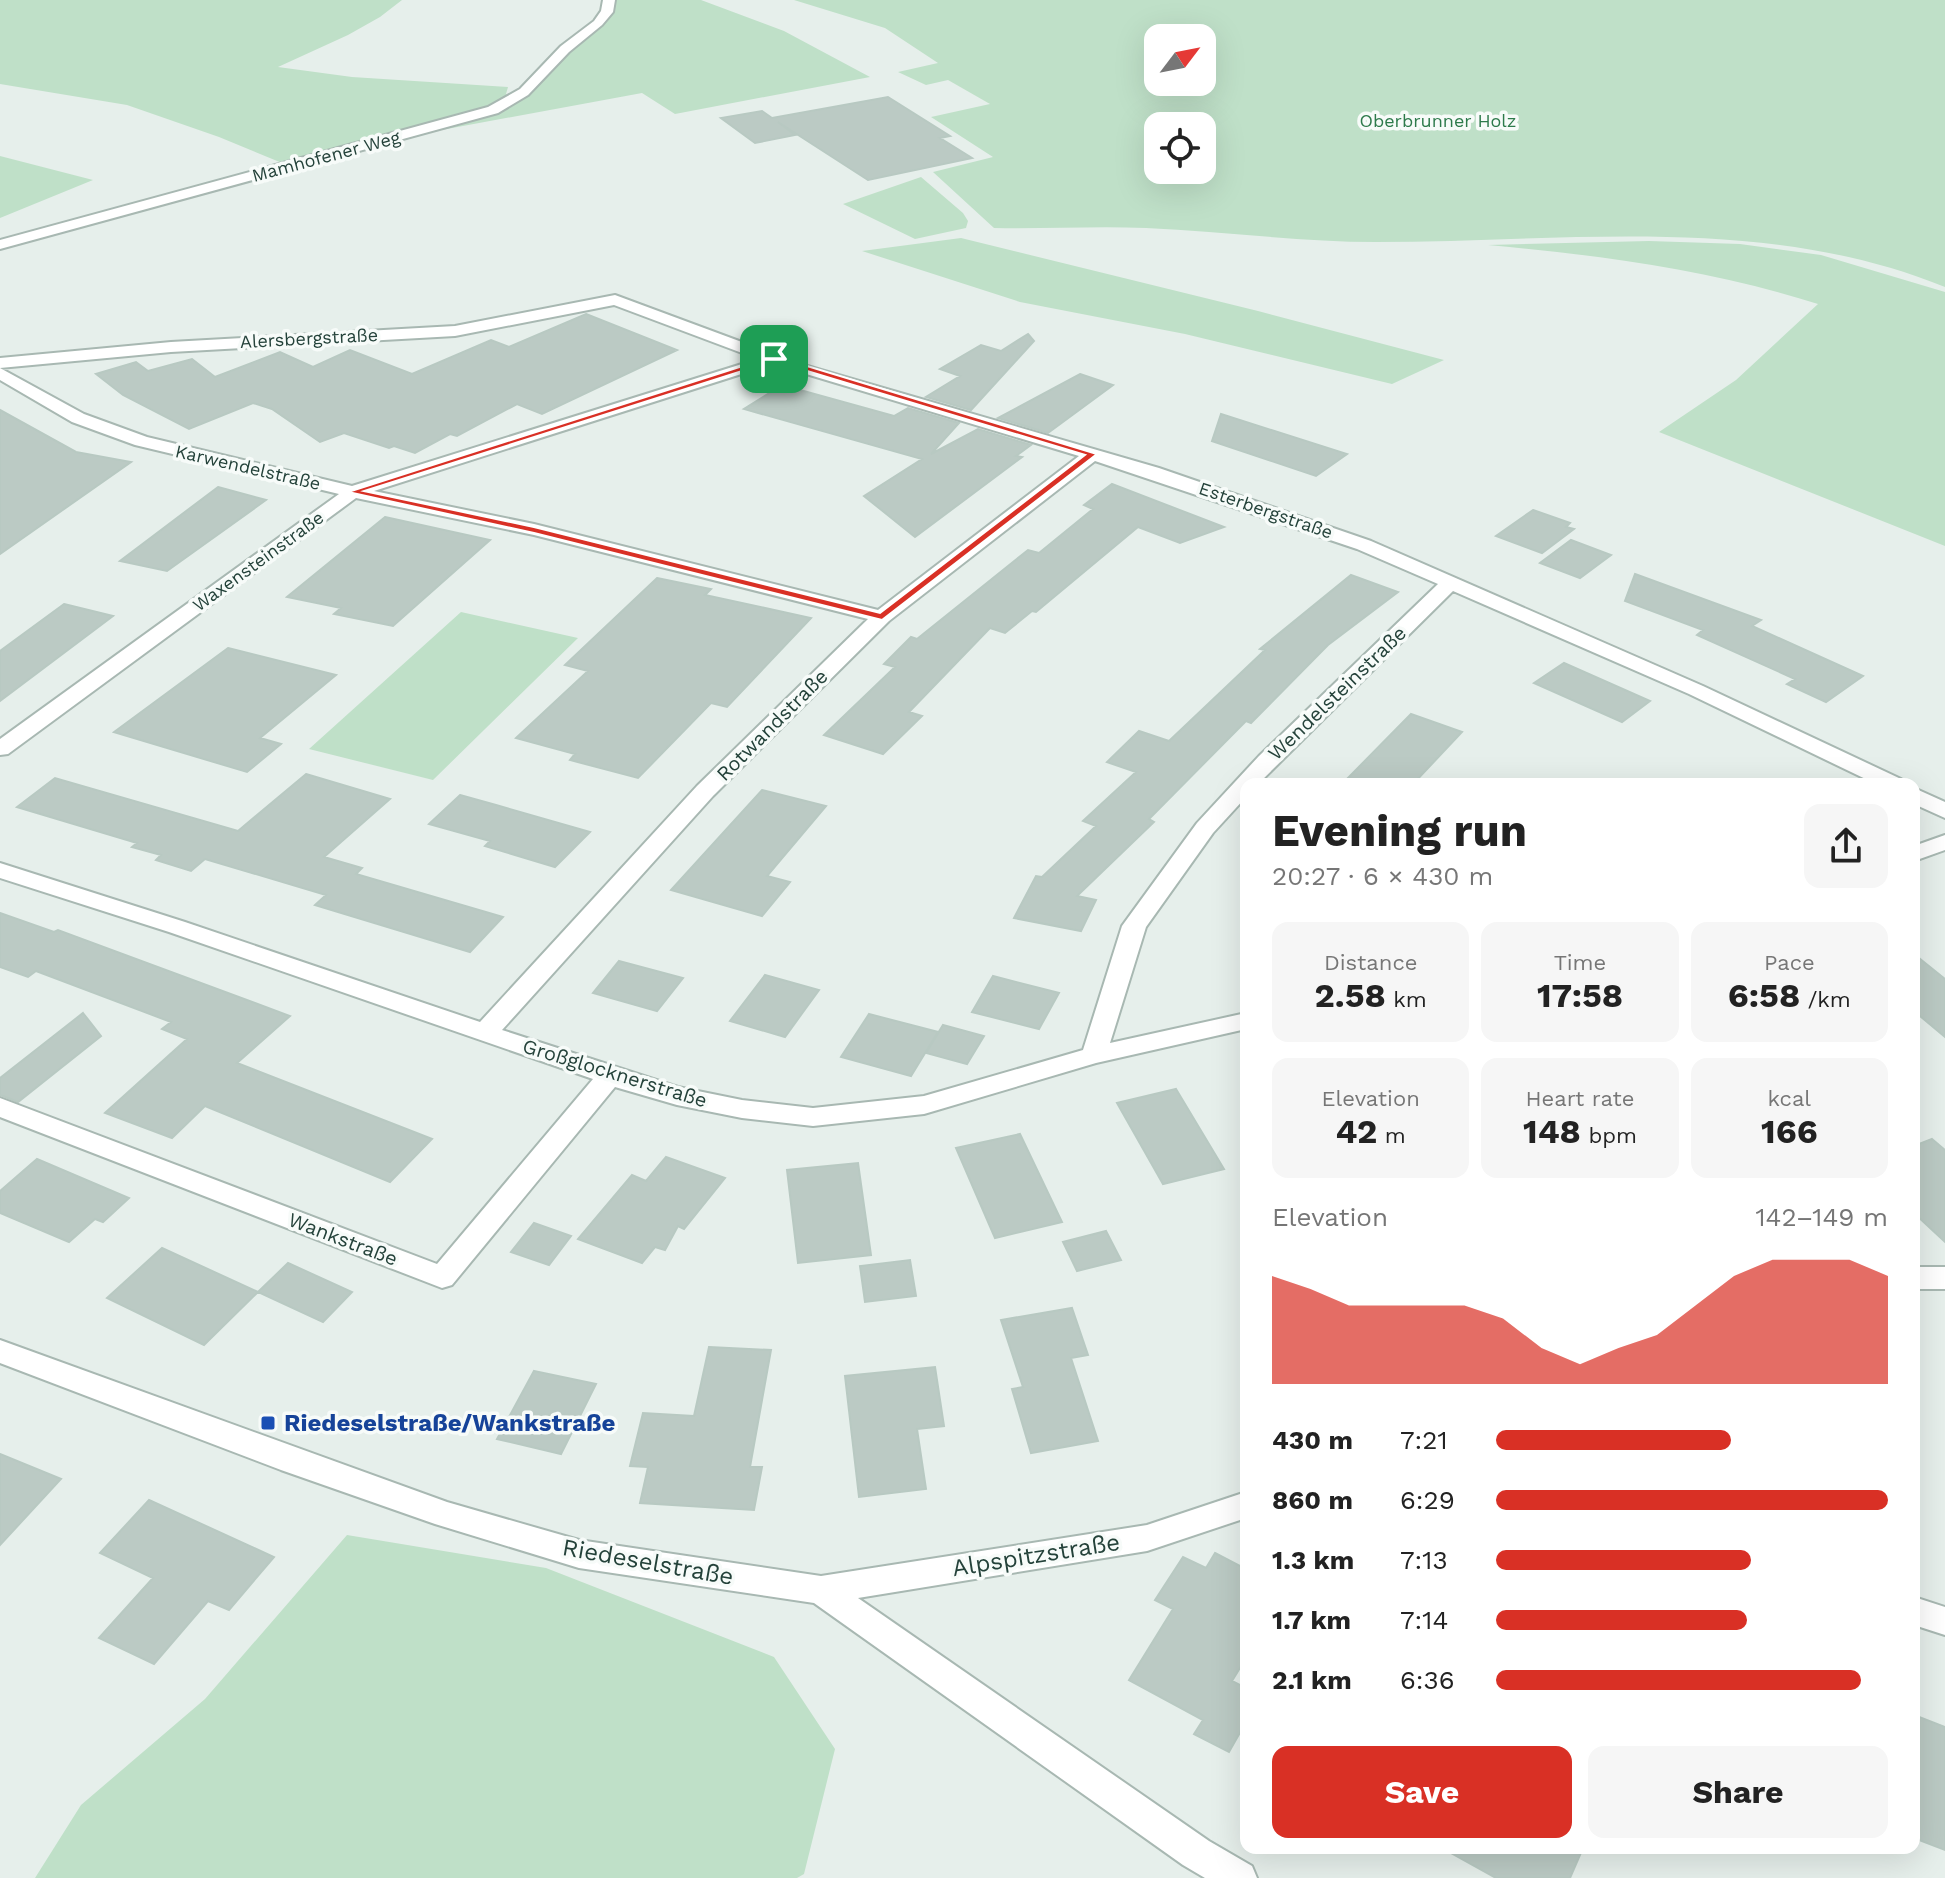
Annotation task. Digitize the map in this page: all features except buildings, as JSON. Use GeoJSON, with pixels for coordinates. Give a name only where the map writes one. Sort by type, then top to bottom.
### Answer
{"type":"FeatureCollection","features":[{"type":"Feature","properties":{"kind":"street","name":"Mamhofener Weg"},"geometry":{"type":"LineString","coordinates":[[0,245],[493,110],[524,92],[565,49],[598,23],[607,12],[609,0]]}},
{"type":"Feature","properties":{"kind":"street","name":"Esterbergstraße"},"geometry":{"type":"LineString","coordinates":[[615,300],[774,359],[1093,454],[1313,526],[1696,690],[1880,778]]}},
{"type":"Feature","properties":{"kind":"street","name":"Alersbergstraße"},"geometry":{"type":"LineString","coordinates":[[0,363],[145,348],[455,331],[615,300]]}},
{"type":"Feature","properties":{"kind":"street","name":"Waxensteinstraße"},"geometry":{"type":"LineString","coordinates":[[0,749],[353,492],[774,359]]}},
{"type":"Feature","properties":{"kind":"street","name":"Karwendelstraße"},"geometry":{"type":"LineString","coordinates":[[0,373],[102,428],[217,461],[534,530],[882,617]]}},
{"type":"Feature","properties":{"kind":"street","name":"Rotwandstraße"},"geometry":{"type":"LineString","coordinates":[[485,1033],[705,791],[882,617],[1093,454]]}},
{"type":"Feature","properties":{"kind":"street","name":"Wendelsteinstraße"},"geometry":{"type":"LineString","coordinates":[[1252,778],[1450,583]]}},
{"type":"Feature","properties":{"kind":"street","name":"Wendelsteinstraße"},"geometry":{"type":"LineString","coordinates":[[1094,1055],[1134,926],[1205,828],[1240,791]]}},
{"type":"Feature","properties":{"kind":"street"},"geometry":{"type":"LineString","coordinates":[[1920,798],[1945,811]]}},
{"type":"Feature","properties":{"kind":"street"},"geometry":{"type":"LineString","coordinates":[[1920,852],[1945,842]]}},
{"type":"Feature","properties":{"kind":"street","name":"Großglocknerstraße"},"geometry":{"type":"LineString","coordinates":[[0,870],[177,927],[610,1076],[677,1096],[742,1109],[813,1117],[924,1105],[1094,1055],[1240,1022]]}},
{"type":"Feature","properties":{"kind":"street","name":"Wankstraße"},"geometry":{"type":"LineString","coordinates":[[0,1107],[442,1277],[610,1076]]}},
{"type":"Feature","properties":{"kind":"street"},"geometry":{"type":"LineString","coordinates":[[1920,1278],[1945,1278]]}},
{"type":"Feature","properties":{"kind":"street","name":"Riedeselstraße"},"geometry":{"type":"LineString","coordinates":[[0,1351],[306,1466],[446,1515],[579,1554],[821,1590],[1196,1853],[1239,1878]]}},
{"type":"Feature","properties":{"kind":"street","name":"Alpspitzstraße"},"geometry":{"type":"LineString","coordinates":[[821,1590],[1147,1538],[1240,1507]]}},
{"type":"Feature","properties":{"kind":"street"},"geometry":{"type":"LineString","coordinates":[[1920,1613],[1945,1621]]}},
{"type":"Feature","properties":{"kind":"green space"},"geometry":{"type":"Polygon","coordinates":[[[0,0],[402,0],[348,35],[278,67],[352,77],[508,87],[506,94],[509,98],[489,109],[282,163],[127,105],[0,84],[0,0]]]}},
{"type":"Feature","properties":{"kind":"green space"},"geometry":{"type":"Polygon","coordinates":[[[613,0],[701,0],[784,31],[870,77],[675,114],[642,93],[409,136],[493,113],[562,60],[613,0]]]}},
{"type":"Feature","properties":{"kind":"green space","name":"Oberbrunner Holz"},"geometry":{"type":"Polygon","coordinates":[[[794,0],[1945,0],[1945,287],[1876,264],[1806,249],[1735,240],[1592,237],[1376,242],[1146,228],[994,228],[933,172],[993,157],[931,117],[990,104],[948,80],[926,85],[898,72],[938,63],[885,28],[794,0]]]}},
{"type":"Feature","properties":{"kind":"green space"},"geometry":{"type":"Polygon","coordinates":[[[0,156],[93,180],[0,218],[0,156]]]}},
{"type":"Feature","properties":{"kind":"green space"},"geometry":{"type":"Polygon","coordinates":[[[921,177],[963,213],[968,221],[966,228],[915,239],[843,204],[921,177]]]}},
{"type":"Feature","properties":{"kind":"green space"},"geometry":{"type":"Polygon","coordinates":[[[961,238],[1444,360],[1392,384],[1185,334],[1020,302],[862,251],[961,238]]]}},
{"type":"Feature","properties":{"kind":"green space"},"geometry":{"type":"Polygon","coordinates":[[[1649,241],[1740,244],[1821,255],[1945,292],[1945,546],[1659,432],[1736,380],[1818,304],[1696,273],[1488,245],[1649,241]]]}},
{"type":"Feature","properties":{"kind":"green space"},"geometry":{"type":"Polygon","coordinates":[[[461,612],[578,638],[433,780],[309,749],[461,612]]]}},
{"type":"Feature","properties":{"kind":"green space"},"geometry":{"type":"Polygon","coordinates":[[[347,1535],[546,1568],[774,1657],[835,1749],[804,1874],[797,1878],[35,1878],[81,1805],[205,1699],[347,1535]]]}},
{"type":"Feature","properties":{"kind":"place","name":"Riedeselstraße/Wankstraße"},"geometry":{"type":"Point","coordinates":[268,1423]}},
{"type":"Feature","properties":{"kind":"route"},"geometry":{"type":"LineString","coordinates":[[774,359],[1093,454],[882,617],[534,530],[353,492],[605,413],[774,359]]}}]}
